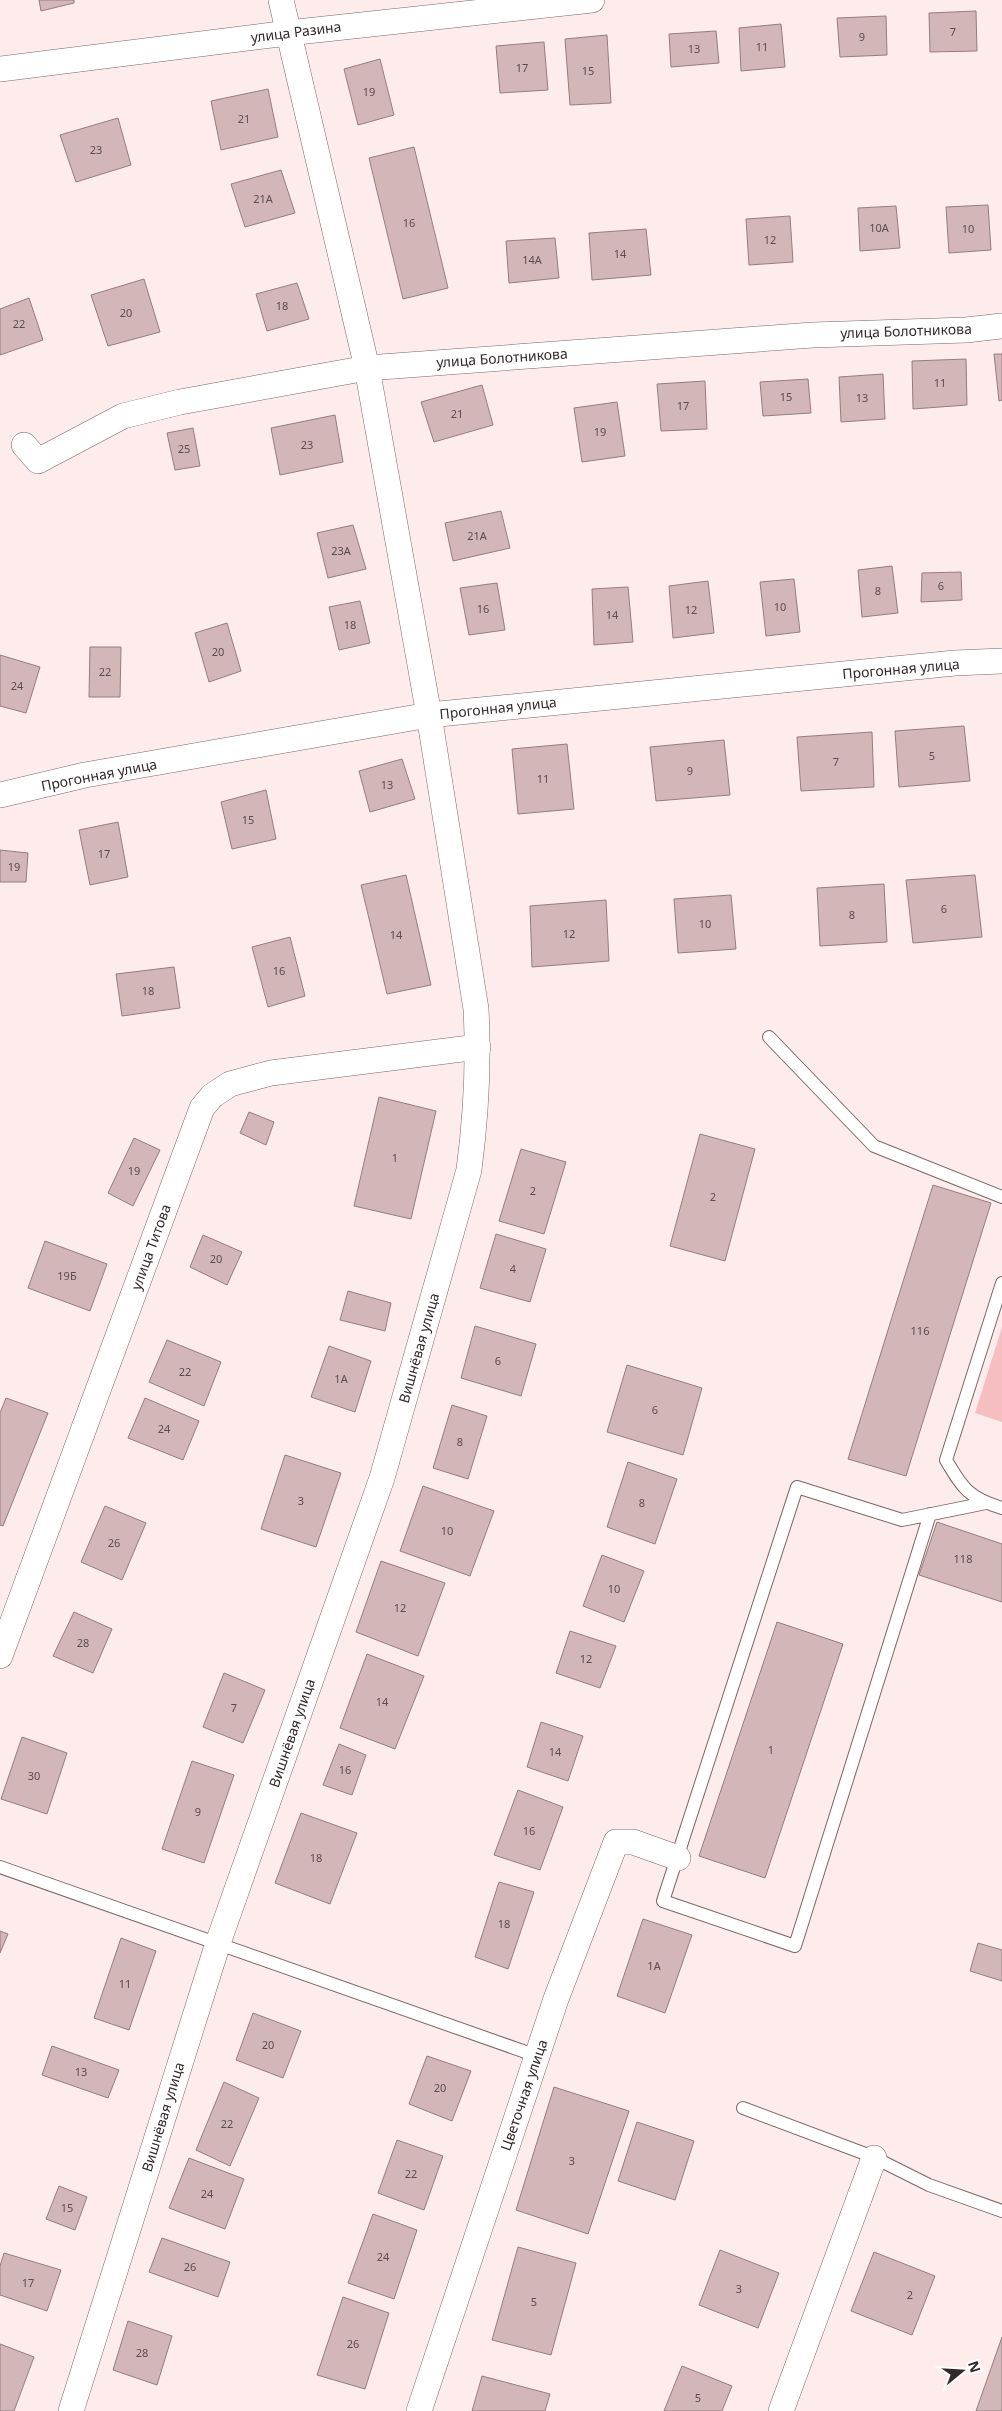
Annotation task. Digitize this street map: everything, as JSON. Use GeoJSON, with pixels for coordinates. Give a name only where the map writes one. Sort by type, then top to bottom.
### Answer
{"type":"FeatureCollection","features":[{"type":"Feature","properties":{"kind":"street","name":"Вишнёвая улица"},"geometry":{"type":"LineString","coordinates":[[71,2411],[218,1943],[382,1478],[469,1170],[476,1119],[478,1047],[476,1009],[429,715],[368,368],[281,0]]}},
{"type":"Feature","properties":{"kind":"street","name":"улица Разина"},"geometry":{"type":"LineString","coordinates":[[0,69],[288,33],[592,0]]}},
{"type":"Feature","properties":{"kind":"street","name":"улица Болотникова"},"geometry":{"type":"LineString","coordinates":[[24,446],[38,461],[123,416],[180,402],[368,368],[812,334],[966,330],[1002,326]]}},
{"type":"Feature","properties":{"kind":"street","name":"Прогонная улица"},"geometry":{"type":"LineString","coordinates":[[0,796],[85,775],[429,715],[955,663],[1002,662]]}},
{"type":"Feature","properties":{"kind":"street","name":"улица Титова"},"geometry":{"type":"LineString","coordinates":[[0,1656],[202,1108],[212,1096],[230,1084],[271,1073],[478,1047]]}},
{"type":"Feature","properties":{"kind":"street","name":"Цветочная улица"},"geometry":{"type":"LineString","coordinates":[[419,2411],[537,2056],[616,1842],[633,1842],[678,1858]]}},
{"type":"Feature","properties":{"kind":"street"},"geometry":{"type":"LineString","coordinates":[[781,2411],[874,2158]]}},
{"type":"Feature","properties":{"kind":"lane"},"geometry":{"type":"LineString","coordinates":[[769,1037],[874,1146],[1002,1197]]}},
{"type":"Feature","properties":{"kind":"lane"},"geometry":{"type":"LineString","coordinates":[[1002,1283],[946,1460],[963,1489],[986,1503],[1002,1508]]}},
{"type":"Feature","properties":{"kind":"lane"},"geometry":{"type":"LineString","coordinates":[[930,1514],[795,1946],[663,1901],[797,1487],[902,1520],[930,1514],[986,1503]]}},
{"type":"Feature","properties":{"kind":"lane"},"geometry":{"type":"LineString","coordinates":[[0,1867],[537,2056]]}},
{"type":"Feature","properties":{"kind":"lane"},"geometry":{"type":"LineString","coordinates":[[743,2108],[874,2158],[929,2185],[1002,2211]]}},
{"type":"Feature","properties":{"kind":"shaded area"},"geometry":{"type":"Polygon","coordinates":[[[1002,1327],[1002,1422],[975,1413],[1002,1327]]]}},
{"type":"Feature","properties":{"kind":"building"},"geometry":{"type":"Polygon","coordinates":[[[39,0],[74,0],[74,3],[41,11],[39,0]]]}},
{"type":"Feature","properties":{"kind":"building"},"geometry":{"type":"Polygon","coordinates":[[[976,11],[977,51],[930,52],[929,13],[976,11]]]}},
{"type":"Feature","properties":{"kind":"building"},"geometry":{"type":"Polygon","coordinates":[[[886,16],[887,55],[840,57],[837,18],[886,16]]]}},
{"type":"Feature","properties":{"kind":"building"},"geometry":{"type":"Polygon","coordinates":[[[781,24],[785,67],[741,71],[739,28],[781,24]]]}},
{"type":"Feature","properties":{"kind":"building"},"geometry":{"type":"Polygon","coordinates":[[[716,31],[719,63],[671,67],[669,34],[716,31]]]}},
{"type":"Feature","properties":{"kind":"building"},"geometry":{"type":"Polygon","coordinates":[[[607,35],[611,103],[570,105],[565,39],[607,35]]]}},
{"type":"Feature","properties":{"kind":"building"},"geometry":{"type":"Polygon","coordinates":[[[544,42],[548,90],[500,93],[496,46],[544,42]]]}},
{"type":"Feature","properties":{"kind":"building"},"geometry":{"type":"Polygon","coordinates":[[[380,59],[394,115],[358,125],[344,69],[380,59]]]}},
{"type":"Feature","properties":{"kind":"building"},"geometry":{"type":"Polygon","coordinates":[[[268,89],[278,137],[221,150],[211,101],[268,89]]]}},
{"type":"Feature","properties":{"kind":"building"},"geometry":{"type":"Polygon","coordinates":[[[118,118],[131,165],[76,182],[60,135],[118,118]]]}},
{"type":"Feature","properties":{"kind":"building"},"geometry":{"type":"Polygon","coordinates":[[[414,147],[448,288],[403,299],[369,158],[414,147]]]}},
{"type":"Feature","properties":{"kind":"building"},"geometry":{"type":"Polygon","coordinates":[[[281,170],[295,213],[245,227],[231,184],[281,170]]]}},
{"type":"Feature","properties":{"kind":"building"},"geometry":{"type":"Polygon","coordinates":[[[988,205],[991,250],[949,253],[946,207],[988,205]]]}},
{"type":"Feature","properties":{"kind":"building"},"geometry":{"type":"Polygon","coordinates":[[[896,206],[900,248],[860,251],[858,208],[896,206]]]}},
{"type":"Feature","properties":{"kind":"building"},"geometry":{"type":"Polygon","coordinates":[[[790,216],[793,262],[749,265],[746,219],[790,216]]]}},
{"type":"Feature","properties":{"kind":"building"},"geometry":{"type":"Polygon","coordinates":[[[646,229],[651,275],[592,280],[589,233],[646,229]]]}},
{"type":"Feature","properties":{"kind":"building"},"geometry":{"type":"Polygon","coordinates":[[[555,238],[559,278],[509,283],[506,241],[555,238]]]}},
{"type":"Feature","properties":{"kind":"building"},"geometry":{"type":"Polygon","coordinates":[[[144,279],[160,332],[108,346],[91,295],[144,279]]]}},
{"type":"Feature","properties":{"kind":"building"},"geometry":{"type":"Polygon","coordinates":[[[297,283],[309,319],[267,331],[256,294],[297,283]]]}},
{"type":"Feature","properties":{"kind":"building"},"geometry":{"type":"Polygon","coordinates":[[[29,298],[43,340],[0,355],[0,309],[29,298]]]}},
{"type":"Feature","properties":{"kind":"building"},"geometry":{"type":"Polygon","coordinates":[[[994,354],[1002,354],[1002,400],[999,401],[994,354]]]}},
{"type":"Feature","properties":{"kind":"building"},"geometry":{"type":"Polygon","coordinates":[[[966,359],[967,405],[913,409],[912,361],[966,359]]]}},
{"type":"Feature","properties":{"kind":"building"},"geometry":{"type":"Polygon","coordinates":[[[883,374],[885,419],[841,422],[839,377],[883,374]]]}},
{"type":"Feature","properties":{"kind":"building"},"geometry":{"type":"Polygon","coordinates":[[[808,379],[811,413],[763,416],[760,382],[808,379]]]}},
{"type":"Feature","properties":{"kind":"building"},"geometry":{"type":"Polygon","coordinates":[[[705,381],[707,429],[661,431],[657,384],[705,381]]]}},
{"type":"Feature","properties":{"kind":"building"},"geometry":{"type":"Polygon","coordinates":[[[482,385],[493,425],[434,442],[421,402],[482,385]]]}},
{"type":"Feature","properties":{"kind":"building"},"geometry":{"type":"Polygon","coordinates":[[[617,402],[625,456],[582,462],[574,408],[617,402]]]}},
{"type":"Feature","properties":{"kind":"building"},"geometry":{"type":"Polygon","coordinates":[[[335,415],[343,462],[280,475],[271,428],[335,415]]]}},
{"type":"Feature","properties":{"kind":"building"},"geometry":{"type":"Polygon","coordinates":[[[193,428],[200,466],[175,470],[167,433],[193,428]]]}},
{"type":"Feature","properties":{"kind":"building"},"geometry":{"type":"Polygon","coordinates":[[[501,511],[510,548],[453,561],[445,523],[501,511]]]}},
{"type":"Feature","properties":{"kind":"building"},"geometry":{"type":"Polygon","coordinates":[[[353,525],[366,569],[328,578],[317,533],[353,525]]]}},
{"type":"Feature","properties":{"kind":"building"},"geometry":{"type":"Polygon","coordinates":[[[892,566],[898,613],[862,617],[858,570],[892,566]]]}},
{"type":"Feature","properties":{"kind":"building"},"geometry":{"type":"Polygon","coordinates":[[[961,572],[962,600],[921,602],[922,573],[961,572]]]}},
{"type":"Feature","properties":{"kind":"building"},"geometry":{"type":"Polygon","coordinates":[[[794,579],[800,632],[766,636],[760,582],[794,579]]]}},
{"type":"Feature","properties":{"kind":"building"},"geometry":{"type":"Polygon","coordinates":[[[708,581],[714,633],[673,638],[669,586],[708,581]]]}},
{"type":"Feature","properties":{"kind":"building"},"geometry":{"type":"Polygon","coordinates":[[[497,583],[505,630],[469,635],[460,588],[497,583]]]}},
{"type":"Feature","properties":{"kind":"building"},"geometry":{"type":"Polygon","coordinates":[[[628,587],[633,642],[594,645],[592,589],[628,587]]]}},
{"type":"Feature","properties":{"kind":"building"},"geometry":{"type":"Polygon","coordinates":[[[360,601],[370,643],[339,650],[329,607],[360,601]]]}},
{"type":"Feature","properties":{"kind":"building"},"geometry":{"type":"Polygon","coordinates":[[[227,623],[241,671],[209,682],[195,633],[227,623]]]}},
{"type":"Feature","properties":{"kind":"building"},"geometry":{"type":"Polygon","coordinates":[[[90,647],[121,647],[120,697],[89,697],[90,647]]]}},
{"type":"Feature","properties":{"kind":"building"},"geometry":{"type":"Polygon","coordinates":[[[0,655],[40,667],[26,713],[0,706],[0,655]]]}},
{"type":"Feature","properties":{"kind":"building"},"geometry":{"type":"Polygon","coordinates":[[[964,726],[970,781],[899,787],[895,731],[964,726]]]}},
{"type":"Feature","properties":{"kind":"building"},"geometry":{"type":"Polygon","coordinates":[[[872,732],[874,787],[801,791],[797,737],[872,732]]]}},
{"type":"Feature","properties":{"kind":"building"},"geometry":{"type":"Polygon","coordinates":[[[724,740],[730,795],[656,801],[650,747],[724,740]]]}},
{"type":"Feature","properties":{"kind":"building"},"geometry":{"type":"Polygon","coordinates":[[[567,744],[574,809],[518,814],[512,749],[567,744]]]}},
{"type":"Feature","properties":{"kind":"building"},"geometry":{"type":"Polygon","coordinates":[[[402,759],[415,799],[370,812],[359,771],[402,759]]]}},
{"type":"Feature","properties":{"kind":"building"},"geometry":{"type":"Polygon","coordinates":[[[266,790],[276,839],[232,849],[221,802],[266,790]]]}},
{"type":"Feature","properties":{"kind":"building"},"geometry":{"type":"Polygon","coordinates":[[[118,822],[128,877],[90,885],[79,830],[118,822]]]}},
{"type":"Feature","properties":{"kind":"building"},"geometry":{"type":"Polygon","coordinates":[[[0,850],[28,853],[26,882],[0,882],[0,850]]]}},
{"type":"Feature","properties":{"kind":"building"},"geometry":{"type":"Polygon","coordinates":[[[406,875],[431,985],[387,994],[361,885],[406,875]]]}},
{"type":"Feature","properties":{"kind":"building"},"geometry":{"type":"Polygon","coordinates":[[[975,875],[982,937],[913,943],[906,880],[975,875]]]}},
{"type":"Feature","properties":{"kind":"building"},"geometry":{"type":"Polygon","coordinates":[[[884,884],[887,942],[820,946],[817,888],[884,884]]]}},
{"type":"Feature","properties":{"kind":"building"},"geometry":{"type":"Polygon","coordinates":[[[731,895],[736,949],[678,953],[674,899],[731,895]]]}},
{"type":"Feature","properties":{"kind":"building"},"geometry":{"type":"Polygon","coordinates":[[[606,900],[609,961],[532,967],[530,906],[606,900]]]}},
{"type":"Feature","properties":{"kind":"building"},"geometry":{"type":"Polygon","coordinates":[[[290,937],[305,996],[268,1007],[252,947],[290,937]]]}},
{"type":"Feature","properties":{"kind":"building"},"geometry":{"type":"Polygon","coordinates":[[[174,967],[180,1008],[122,1016],[116,974],[174,967]]]}},
{"type":"Feature","properties":{"kind":"building"},"geometry":{"type":"Polygon","coordinates":[[[379,1097],[436,1111],[411,1219],[354,1206],[379,1097]]]}},
{"type":"Feature","properties":{"kind":"building"},"geometry":{"type":"Polygon","coordinates":[[[249,1112],[274,1122],[266,1145],[240,1133],[249,1112]]]}},
{"type":"Feature","properties":{"kind":"building"},"geometry":{"type":"Polygon","coordinates":[[[700,1134],[755,1149],[725,1261],[670,1246],[700,1134]]]}},
{"type":"Feature","properties":{"kind":"building"},"geometry":{"type":"Polygon","coordinates":[[[134,1138],[160,1150],[133,1206],[108,1193],[134,1138]]]}},
{"type":"Feature","properties":{"kind":"building"},"geometry":{"type":"Polygon","coordinates":[[[521,1149],[566,1162],[544,1234],[499,1221],[521,1149]]]}},
{"type":"Feature","properties":{"kind":"building"},"geometry":{"type":"Polygon","coordinates":[[[933,1185],[991,1203],[906,1476],[848,1459],[933,1185]]]}},
{"type":"Feature","properties":{"kind":"building"},"geometry":{"type":"Polygon","coordinates":[[[496,1234],[546,1249],[530,1302],[480,1288],[496,1234]]]}},
{"type":"Feature","properties":{"kind":"building"},"geometry":{"type":"Polygon","coordinates":[[[203,1235],[242,1252],[227,1285],[190,1267],[203,1235]]]}},
{"type":"Feature","properties":{"kind":"building"},"geometry":{"type":"Polygon","coordinates":[[[45,1241],[107,1264],[90,1311],[28,1288],[45,1241]]]}},
{"type":"Feature","properties":{"kind":"building"},"geometry":{"type":"Polygon","coordinates":[[[348,1291],[391,1303],[385,1331],[340,1320],[348,1291]]]}},
{"type":"Feature","properties":{"kind":"building"},"geometry":{"type":"Polygon","coordinates":[[[475,1326],[536,1344],[521,1396],[461,1378],[475,1326]]]}},
{"type":"Feature","properties":{"kind":"building"},"geometry":{"type":"Polygon","coordinates":[[[167,1340],[221,1362],[204,1406],[149,1382],[167,1340]]]}},
{"type":"Feature","properties":{"kind":"building"},"geometry":{"type":"Polygon","coordinates":[[[329,1346],[371,1361],[355,1412],[311,1397],[329,1346]]]}},
{"type":"Feature","properties":{"kind":"building"},"geometry":{"type":"Polygon","coordinates":[[[627,1365],[702,1388],[683,1455],[607,1432],[627,1365]]]}},
{"type":"Feature","properties":{"kind":"building"},"geometry":{"type":"Polygon","coordinates":[[[6,1398],[48,1413],[3,1526],[0,1525],[0,1413],[6,1398]]]}},
{"type":"Feature","properties":{"kind":"building"},"geometry":{"type":"Polygon","coordinates":[[[145,1398],[199,1421],[183,1460],[128,1438],[145,1398]]]}},
{"type":"Feature","properties":{"kind":"building"},"geometry":{"type":"Polygon","coordinates":[[[452,1405],[487,1416],[468,1479],[433,1468],[452,1405]]]}},
{"type":"Feature","properties":{"kind":"building"},"geometry":{"type":"Polygon","coordinates":[[[285,1455],[341,1473],[316,1547],[261,1529],[285,1455]]]}},
{"type":"Feature","properties":{"kind":"building"},"geometry":{"type":"Polygon","coordinates":[[[628,1462],[677,1479],[655,1544],[607,1527],[628,1462]]]}},
{"type":"Feature","properties":{"kind":"building"},"geometry":{"type":"Polygon","coordinates":[[[423,1486],[494,1511],[470,1576],[400,1551],[423,1486]]]}},
{"type":"Feature","properties":{"kind":"building"},"geometry":{"type":"Polygon","coordinates":[[[105,1506],[146,1523],[122,1580],[81,1562],[105,1506]]]}},
{"type":"Feature","properties":{"kind":"building"},"geometry":{"type":"Polygon","coordinates":[[[937,1522],[1002,1544],[1002,1602],[919,1575],[937,1522]]]}},
{"type":"Feature","properties":{"kind":"building"},"geometry":{"type":"Polygon","coordinates":[[[602,1555],[644,1571],[624,1622],[583,1606],[602,1555]]]}},
{"type":"Feature","properties":{"kind":"building"},"geometry":{"type":"Polygon","coordinates":[[[381,1561],[445,1583],[418,1656],[356,1632],[381,1561]]]}},
{"type":"Feature","properties":{"kind":"building"},"geometry":{"type":"Polygon","coordinates":[[[74,1612],[112,1629],[93,1673],[53,1656],[74,1612]]]}},
{"type":"Feature","properties":{"kind":"building"},"geometry":{"type":"Polygon","coordinates":[[[777,1622],[843,1644],[765,1878],[699,1856],[777,1622]]]}},
{"type":"Feature","properties":{"kind":"building"},"geometry":{"type":"Polygon","coordinates":[[[570,1631],[616,1646],[600,1688],[556,1673],[570,1631]]]}},
{"type":"Feature","properties":{"kind":"building"},"geometry":{"type":"Polygon","coordinates":[[[367,1654],[424,1676],[395,1749],[340,1728],[367,1654]]]}},
{"type":"Feature","properties":{"kind":"building"},"geometry":{"type":"Polygon","coordinates":[[[224,1673],[265,1690],[243,1743],[203,1727],[224,1673]]]}},
{"type":"Feature","properties":{"kind":"building"},"geometry":{"type":"Polygon","coordinates":[[[541,1722],[583,1736],[568,1781],[527,1767],[541,1722]]]}},
{"type":"Feature","properties":{"kind":"building"},"geometry":{"type":"Polygon","coordinates":[[[22,1737],[67,1753],[47,1814],[1,1799],[22,1737]]]}},
{"type":"Feature","properties":{"kind":"building"},"geometry":{"type":"Polygon","coordinates":[[[339,1744],[366,1755],[352,1795],[323,1785],[339,1744]]]}},
{"type":"Feature","properties":{"kind":"building"},"geometry":{"type":"Polygon","coordinates":[[[192,1761],[234,1775],[204,1863],[162,1849],[192,1761]]]}},
{"type":"Feature","properties":{"kind":"building"},"geometry":{"type":"Polygon","coordinates":[[[518,1790],[563,1807],[540,1870],[494,1855],[518,1790]]]}},
{"type":"Feature","properties":{"kind":"building"},"geometry":{"type":"Polygon","coordinates":[[[301,1813],[357,1833],[330,1904],[275,1883],[301,1813]]]}},
{"type":"Feature","properties":{"kind":"building"},"geometry":{"type":"Polygon","coordinates":[[[499,1882],[534,1892],[508,1969],[475,1957],[499,1882]]]}},
{"type":"Feature","properties":{"kind":"building"},"geometry":{"type":"Polygon","coordinates":[[[643,1919],[692,1935],[665,2013],[617,1996],[643,1919]]]}},
{"type":"Feature","properties":{"kind":"building"},"geometry":{"type":"Polygon","coordinates":[[[0,1931],[8,1934],[0,1953],[0,1931]]]}},
{"type":"Feature","properties":{"kind":"building"},"geometry":{"type":"Polygon","coordinates":[[[121,1938],[156,1951],[129,2030],[94,2018],[121,1938]]]}},
{"type":"Feature","properties":{"kind":"building"},"geometry":{"type":"Polygon","coordinates":[[[978,1943],[1002,1950],[1002,1981],[970,1971],[978,1943]]]}},
{"type":"Feature","properties":{"kind":"building"},"geometry":{"type":"Polygon","coordinates":[[[253,2013],[301,2031],[283,2078],[236,2060],[253,2013]]]}},
{"type":"Feature","properties":{"kind":"building"},"geometry":{"type":"Polygon","coordinates":[[[52,2046],[119,2070],[108,2098],[42,2075],[52,2046]]]}},
{"type":"Feature","properties":{"kind":"building"},"geometry":{"type":"Polygon","coordinates":[[[427,2056],[471,2071],[452,2121],[409,2104],[427,2056]]]}},
{"type":"Feature","properties":{"kind":"building"},"geometry":{"type":"Polygon","coordinates":[[[224,2082],[259,2098],[230,2166],[196,2150],[224,2082]]]}},
{"type":"Feature","properties":{"kind":"building"},"geometry":{"type":"Polygon","coordinates":[[[554,2087],[629,2111],[588,2234],[516,2210],[554,2087]]]}},
{"type":"Feature","properties":{"kind":"building"},"geometry":{"type":"Polygon","coordinates":[[[637,2122],[694,2141],[675,2200],[618,2181],[637,2122]]]}},
{"type":"Feature","properties":{"kind":"building"},"geometry":{"type":"Polygon","coordinates":[[[397,2140],[443,2156],[424,2210],[378,2193],[397,2140]]]}},
{"type":"Feature","properties":{"kind":"building"},"geometry":{"type":"Polygon","coordinates":[[[189,2158],[244,2179],[225,2229],[169,2208],[189,2158]]]}},
{"type":"Feature","properties":{"kind":"building"},"geometry":{"type":"Polygon","coordinates":[[[59,2186],[87,2197],[75,2230],[46,2219],[59,2186]]]}},
{"type":"Feature","properties":{"kind":"building"},"geometry":{"type":"Polygon","coordinates":[[[373,2214],[417,2230],[394,2299],[348,2283],[373,2214]]]}},
{"type":"Feature","properties":{"kind":"building"},"geometry":{"type":"Polygon","coordinates":[[[162,2238],[230,2262],[218,2297],[149,2272],[162,2238]]]}},
{"type":"Feature","properties":{"kind":"building"},"geometry":{"type":"Polygon","coordinates":[[[518,2247],[576,2263],[551,2355],[492,2340],[518,2247]]]}},
{"type":"Feature","properties":{"kind":"building"},"geometry":{"type":"Polygon","coordinates":[[[720,2250],[779,2273],[758,2328],[699,2305],[720,2250]]]}},
{"type":"Feature","properties":{"kind":"building"},"geometry":{"type":"Polygon","coordinates":[[[874,2252],[935,2276],[912,2335],[851,2311],[874,2252]]]}},
{"type":"Feature","properties":{"kind":"building"},"geometry":{"type":"Polygon","coordinates":[[[4,2253],[61,2270],[47,2311],[0,2295],[0,2266],[4,2253]]]}},
{"type":"Feature","properties":{"kind":"building"},"geometry":{"type":"Polygon","coordinates":[[[343,2297],[389,2313],[365,2389],[317,2375],[343,2297]]]}},
{"type":"Feature","properties":{"kind":"building"},"geometry":{"type":"Polygon","coordinates":[[[128,2321],[172,2336],[157,2385],[113,2370],[128,2321]]]}},
{"type":"Feature","properties":{"kind":"building"},"geometry":{"type":"Polygon","coordinates":[[[1002,2337],[1002,2411],[976,2411],[1002,2337]]]}},
{"type":"Feature","properties":{"kind":"building"},"geometry":{"type":"Polygon","coordinates":[[[0,2344],[34,2357],[14,2411],[0,2411],[0,2344]]]}},
{"type":"Feature","properties":{"kind":"building"},"geometry":{"type":"Polygon","coordinates":[[[682,2366],[732,2386],[722,2411],[664,2411],[682,2366]]]}},
{"type":"Feature","properties":{"kind":"building"},"geometry":{"type":"Polygon","coordinates":[[[482,2376],[550,2394],[545,2411],[472,2411],[482,2376]]]}}]}
